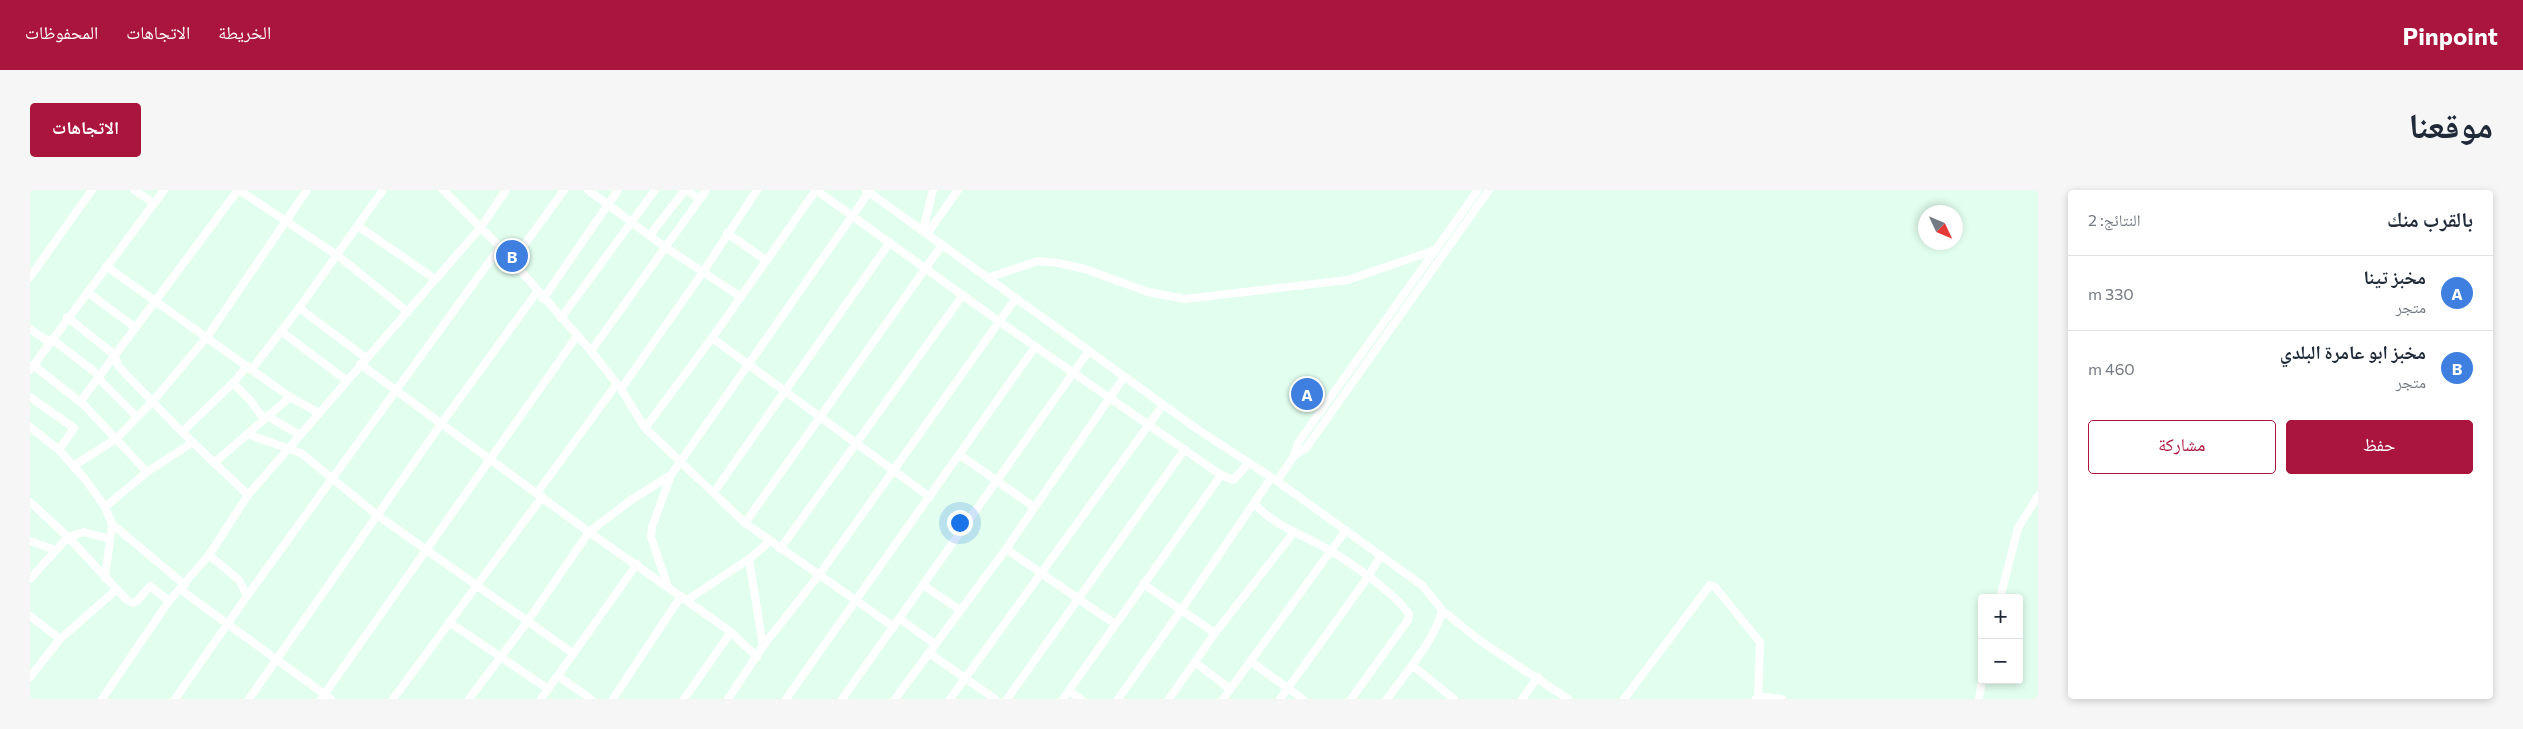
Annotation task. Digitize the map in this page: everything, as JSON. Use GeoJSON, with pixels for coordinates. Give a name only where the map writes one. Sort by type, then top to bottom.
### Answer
{"type":"FeatureCollection","features":[{"type":"Feature","properties":{"kind":"street"},"geometry":{"type":"LineString","coordinates":[[30,277],[92,190]]}},
{"type":"Feature","properties":{"kind":"street"},"geometry":{"type":"LineString","coordinates":[[134,190],[154,203]]}},
{"type":"Feature","properties":{"kind":"street"},"geometry":{"type":"LineString","coordinates":[[147,472],[80,402],[32,368],[67,317],[164,190]]}},
{"type":"Feature","properties":{"kind":"street"},"geometry":{"type":"LineString","coordinates":[[80,402],[239,190],[337,255],[408,312]]}},
{"type":"Feature","properties":{"kind":"street"},"geometry":{"type":"LineString","coordinates":[[73,466],[116,439],[152,402],[207,337],[307,190]]}},
{"type":"Feature","properties":{"kind":"street"},"geometry":{"type":"LineString","coordinates":[[182,432],[250,368],[282,332],[383,190]]}},
{"type":"Feature","properties":{"kind":"street"},"geometry":{"type":"LineString","coordinates":[[102,699],[169,601],[209,555],[248,495],[481,227],[506,190]]}},
{"type":"Feature","properties":{"kind":"street"},"geometry":{"type":"LineString","coordinates":[[512,262],[564,190]]}},
{"type":"Feature","properties":{"kind":"street"},"geometry":{"type":"LineString","coordinates":[[588,190],[633,221],[666,247],[741,297]]}},
{"type":"Feature","properties":{"kind":"street"},"geometry":{"type":"LineString","coordinates":[[543,299],[618,190]]}},
{"type":"Feature","properties":{"kind":"street"},"geometry":{"type":"LineString","coordinates":[[561,318],[655,190]]}},
{"type":"Feature","properties":{"kind":"street"},"geometry":{"type":"LineString","coordinates":[[650,235],[685,190],[700,199]]}},
{"type":"Feature","properties":{"kind":"street"},"geometry":{"type":"LineString","coordinates":[[591,351],[706,190]]}},
{"type":"Feature","properties":{"kind":"street"},"geometry":{"type":"LineString","coordinates":[[393,699],[476,586],[539,495],[704,272],[727,233],[757,190]]}},
{"type":"Feature","properties":{"kind":"street"},"geometry":{"type":"LineString","coordinates":[[645,428],[712,338],[816,190],[1035,347],[1221,476],[1233,480],[1248,464]]}},
{"type":"Feature","properties":{"kind":"street"},"geometry":{"type":"LineString","coordinates":[[925,232],[933,190]]}},
{"type":"Feature","properties":{"kind":"street"},"geometry":{"type":"LineString","coordinates":[[925,232],[958,190]]}},
{"type":"Feature","properties":{"kind":"street"},"geometry":{"type":"LineString","coordinates":[[1294,456],[1298,443],[1478,190]]}},
{"type":"Feature","properties":{"kind":"street"},"geometry":{"type":"LineString","coordinates":[[1118,699],[1255,504],[1294,456],[1306,448],[1489,190]]}},
{"type":"Feature","properties":{"kind":"street"},"geometry":{"type":"LineString","coordinates":[[447,191],[500,247],[543,299],[591,351],[645,428],[745,522],[780,549],[894,627]]}},
{"type":"Feature","properties":{"kind":"street"},"geometry":{"type":"LineString","coordinates":[[668,587],[651,537],[652,527],[671,475],[679,461],[750,365],[868,191],[1088,352],[1381,555],[1423,586],[1442,610],[1479,640],[1538,677],[1568,699]]}},
{"type":"Feature","properties":{"kind":"street"},"geometry":{"type":"LineString","coordinates":[[358,226],[435,279]]}},
{"type":"Feature","properties":{"kind":"street"},"geometry":{"type":"LineString","coordinates":[[727,233],[767,261]]}},
{"type":"Feature","properties":{"kind":"street"},"geometry":{"type":"LineString","coordinates":[[714,492],[890,242]]}},
{"type":"Feature","properties":{"kind":"street"},"geometry":{"type":"LineString","coordinates":[[745,522],[942,245]]}},
{"type":"Feature","properties":{"kind":"street"},"geometry":{"type":"LineString","coordinates":[[175,699],[228,626],[247,596],[397,393],[500,247]]}},
{"type":"Feature","properties":{"kind":"street"},"geometry":{"type":"LineString","coordinates":[[987,278],[1038,261],[1058,263],[1085,269],[1148,292],[1184,299],[1348,280],[1435,250]]}},
{"type":"Feature","properties":{"kind":"street"},"geometry":{"type":"LineString","coordinates":[[106,266],[290,397],[319,413]]}},
{"type":"Feature","properties":{"kind":"street"},"geometry":{"type":"LineString","coordinates":[[87,292],[136,328]]}},
{"type":"Feature","properties":{"kind":"street"},"geometry":{"type":"LineString","coordinates":[[249,699],[441,424],[537,292]]}},
{"type":"Feature","properties":{"kind":"street"},"geometry":{"type":"LineString","coordinates":[[780,549],[963,295]]}},
{"type":"Feature","properties":{"kind":"street"},"geometry":{"type":"LineString","coordinates":[[728,699],[763,646],[819,575],[1016,298]]}},
{"type":"Feature","properties":{"kind":"street"},"geometry":{"type":"LineString","coordinates":[[299,308],[363,361],[397,393],[731,632],[757,657]]}},
{"type":"Feature","properties":{"kind":"street"},"geometry":{"type":"LineString","coordinates":[[67,317],[115,356],[118,366],[152,402],[248,495]]}},
{"type":"Feature","properties":{"kind":"street"},"geometry":{"type":"LineString","coordinates":[[30,330],[50,341],[100,376],[103,382],[136,417]]}},
{"type":"Feature","properties":{"kind":"street"},"geometry":{"type":"LineString","coordinates":[[282,332],[346,380]]}},
{"type":"Feature","properties":{"kind":"street"},"geometry":{"type":"LineString","coordinates":[[30,428],[59,450],[73,466],[105,507],[112,524],[228,626],[325,697],[425,549],[577,336]]}},
{"type":"Feature","properties":{"kind":"street"},"geometry":{"type":"LineString","coordinates":[[712,338],[930,497]]}},
{"type":"Feature","properties":{"kind":"street"},"geometry":{"type":"LineString","coordinates":[[786,699],[1035,347]]}},
{"type":"Feature","properties":{"kind":"street"},"geometry":{"type":"LineString","coordinates":[[842,699],[1088,352]]}},
{"type":"Feature","properties":{"kind":"street"},"geometry":{"type":"LineString","coordinates":[[895,699],[1006,549],[1124,377]]}},
{"type":"Feature","properties":{"kind":"street"},"geometry":{"type":"LineString","coordinates":[[233,383],[265,417],[300,435]]}},
{"type":"Feature","properties":{"kind":"street"},"geometry":{"type":"LineString","coordinates":[[30,397],[74,428],[59,450]]}},
{"type":"Feature","properties":{"kind":"street"},"geometry":{"type":"LineString","coordinates":[[214,463],[290,397]]}},
{"type":"Feature","properties":{"kind":"street"},"geometry":{"type":"LineString","coordinates":[[950,699],[1163,405]]}},
{"type":"Feature","properties":{"kind":"street"},"geometry":{"type":"LineString","coordinates":[[247,434],[301,453],[331,480],[378,515],[574,654]]}},
{"type":"Feature","properties":{"kind":"street"},"geometry":{"type":"LineString","coordinates":[[105,507],[147,472],[193,442]]}},
{"type":"Feature","properties":{"kind":"street"},"geometry":{"type":"LineString","coordinates":[[1007,699],[1184,449]]}},
{"type":"Feature","properties":{"kind":"street"},"geometry":{"type":"LineString","coordinates":[[960,455],[1034,507]]}},
{"type":"Feature","properties":{"kind":"street"},"geometry":{"type":"LineString","coordinates":[[469,699],[527,622],[589,532],[631,500],[671,475]]}},
{"type":"Feature","properties":{"kind":"street"},"geometry":{"type":"LineString","coordinates":[[1063,699],[1221,476]]}},
{"type":"Feature","properties":{"kind":"street"},"geometry":{"type":"LineString","coordinates":[[2001,594],[2018,528],[2038,496]]}},
{"type":"Feature","properties":{"kind":"street"},"geometry":{"type":"LineString","coordinates":[[30,502],[68,537],[116,590],[133,602],[137,601],[150,586],[169,601]]}},
{"type":"Feature","properties":{"kind":"street"},"geometry":{"type":"LineString","coordinates":[[1255,504],[1273,520],[1331,551],[1368,577],[1409,614],[1408,620],[1351,699]]}},
{"type":"Feature","properties":{"kind":"street"},"geometry":{"type":"LineString","coordinates":[[105,578],[112,524]]}},
{"type":"Feature","properties":{"kind":"street"},"geometry":{"type":"LineString","coordinates":[[1223,699],[1346,530]]}},
{"type":"Feature","properties":{"kind":"street"},"geometry":{"type":"LineString","coordinates":[[30,579],[68,537],[84,532],[110,539]]}},
{"type":"Feature","properties":{"kind":"street"},"geometry":{"type":"LineString","coordinates":[[1169,699],[1215,634],[1294,532]]}},
{"type":"Feature","properties":{"kind":"street"},"geometry":{"type":"LineString","coordinates":[[30,541],[55,550]]}},
{"type":"Feature","properties":{"kind":"street"},"geometry":{"type":"LineString","coordinates":[[613,699],[684,598],[749,559],[770,541]]}},
{"type":"Feature","properties":{"kind":"street"},"geometry":{"type":"LineString","coordinates":[[1006,549],[1041,572],[1076,599],[1115,624]]}},
{"type":"Feature","properties":{"kind":"street"},"geometry":{"type":"LineString","coordinates":[[209,555],[239,580],[247,596]]}},
{"type":"Feature","properties":{"kind":"street"},"geometry":{"type":"LineString","coordinates":[[1280,699],[1368,577],[1381,555]]}},
{"type":"Feature","properties":{"kind":"street"},"geometry":{"type":"LineString","coordinates":[[749,559],[763,646]]}},
{"type":"Feature","properties":{"kind":"street"},"geometry":{"type":"LineString","coordinates":[[541,699],[637,564]]}},
{"type":"Feature","properties":{"kind":"street"},"geometry":{"type":"LineString","coordinates":[[1143,584],[1182,609],[1215,634]]}},
{"type":"Feature","properties":{"kind":"street"},"geometry":{"type":"LineString","coordinates":[[1624,699],[1710,585],[1715,587],[1760,642],[1757,698],[1782,699]]}},
{"type":"Feature","properties":{"kind":"street"},"geometry":{"type":"LineString","coordinates":[[923,586],[960,610]]}},
{"type":"Feature","properties":{"kind":"street"},"geometry":{"type":"LineString","coordinates":[[30,677],[60,639],[116,590]]}},
{"type":"Feature","properties":{"kind":"street"},"geometry":{"type":"LineString","coordinates":[[1386,699],[1412,665],[1437,626],[1442,610]]}},
{"type":"Feature","properties":{"kind":"street"},"geometry":{"type":"LineString","coordinates":[[30,616],[60,639]]}},
{"type":"Feature","properties":{"kind":"street"},"geometry":{"type":"LineString","coordinates":[[900,618],[935,644]]}},
{"type":"Feature","properties":{"kind":"street"},"geometry":{"type":"LineString","coordinates":[[449,622],[501,655],[548,689]]}},
{"type":"Feature","properties":{"kind":"street"},"geometry":{"type":"LineString","coordinates":[[684,699],[731,632]]}},
{"type":"Feature","properties":{"kind":"street"},"geometry":{"type":"LineString","coordinates":[[929,653],[995,699]]}},
{"type":"Feature","properties":{"kind":"street"},"geometry":{"type":"LineString","coordinates":[[1250,661],[1303,699]]}},
{"type":"Feature","properties":{"kind":"street"},"geometry":{"type":"LineString","coordinates":[[1196,663],[1230,689]]}},
{"type":"Feature","properties":{"kind":"street"},"geometry":{"type":"LineString","coordinates":[[1412,665],[1454,699]]}},
{"type":"Feature","properties":{"kind":"street"},"geometry":{"type":"LineString","coordinates":[[558,676],[591,699]]}},
{"type":"Feature","properties":{"kind":"street"},"geometry":{"type":"LineString","coordinates":[[1522,699],[1538,677]]}},
{"type":"Feature","properties":{"kind":"street"},"geometry":{"type":"LineString","coordinates":[[1979,699],[1981,684]]}},
{"type":"Feature","properties":{"kind":"street"},"geometry":{"type":"LineString","coordinates":[[1069,691],[1081,699]]}},
{"type":"Feature","properties":{"kind":"place","name":"مخبز ابو عامرة البلدي"},"geometry":{"type":"Point","coordinates":[512,256]}},
{"type":"Feature","properties":{"kind":"place","name":"مخبز تينا"},"geometry":{"type":"Point","coordinates":[1307,394]}}]}
